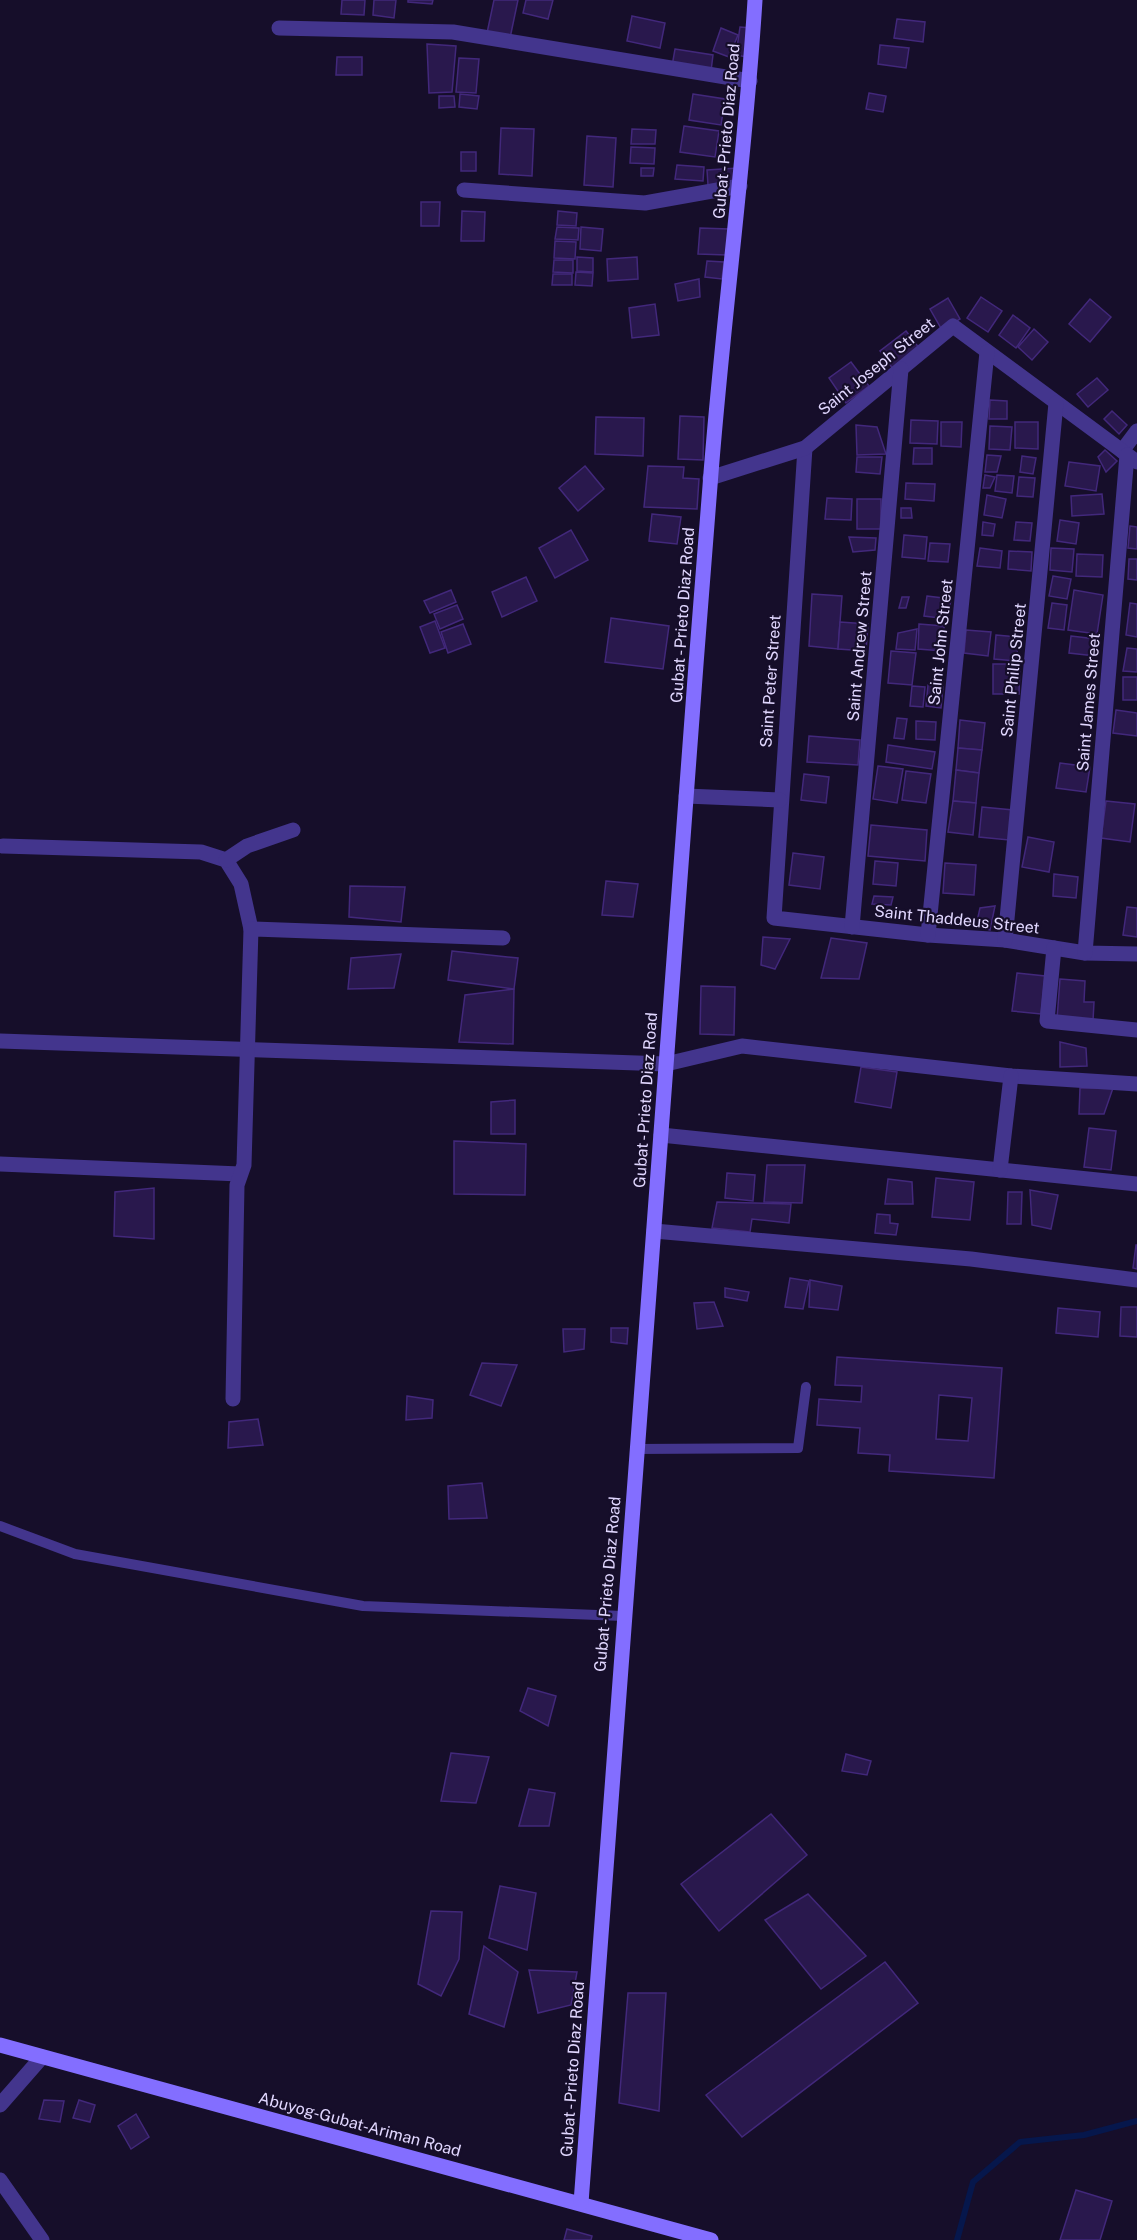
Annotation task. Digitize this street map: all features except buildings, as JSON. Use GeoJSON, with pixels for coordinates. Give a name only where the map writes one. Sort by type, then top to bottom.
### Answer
{"type":"FeatureCollection","features":[{"type":"Feature","properties":{"kind":"main road","name":"Gubat - Prieto Diaz Road"},"geometry":{"type":"LineString","coordinates":[[581,2203],[623,1616],[710,478],[750,81],[755,0]]}},
{"type":"Feature","properties":{"kind":"main road","name":"Abuyog-Gubat-Ariman Road"},"geometry":{"type":"LineString","coordinates":[[0,2045],[711,2240]]}},
{"type":"Feature","properties":{"kind":"street"},"geometry":{"type":"LineString","coordinates":[[279,28],[453,32],[750,81]]}},
{"type":"Feature","properties":{"kind":"street"},"geometry":{"type":"LineString","coordinates":[[464,190],[645,203],[740,186]]}},
{"type":"Feature","properties":{"kind":"street","name":"Saint Joseph Street"},"geometry":{"type":"LineString","coordinates":[[710,478],[805,448],[953,326],[1129,456]]}},
{"type":"Feature","properties":{"kind":"street","name":"Saint John Street"},"geometry":{"type":"LineString","coordinates":[[928,935],[987,352]]}},
{"type":"Feature","properties":{"kind":"street","name":"Saint Andrew Street"},"geometry":{"type":"LineString","coordinates":[[852,927],[901,369]]}},
{"type":"Feature","properties":{"kind":"street","name":"Saint Philip Street"},"geometry":{"type":"LineString","coordinates":[[1005,940],[1056,403]]}},
{"type":"Feature","properties":{"kind":"street"},"geometry":{"type":"LineString","coordinates":[[1129,456],[1137,431]]}},
{"type":"Feature","properties":{"kind":"street","name":"Saint Peter Street"},"geometry":{"type":"LineString","coordinates":[[774,918],[805,448]]}},
{"type":"Feature","properties":{"kind":"street","name":"Saint James Street"},"geometry":{"type":"LineString","coordinates":[[1085,953],[1129,456]]}},
{"type":"Feature","properties":{"kind":"street"},"geometry":{"type":"LineString","coordinates":[[686,796],[780,800]]}},
{"type":"Feature","properties":{"kind":"street"},"geometry":{"type":"LineString","coordinates":[[226,861],[247,846],[293,830]]}},
{"type":"Feature","properties":{"kind":"street"},"geometry":{"type":"LineString","coordinates":[[3,846],[201,852],[226,861],[241,884],[251,929],[244,1165],[237,1185],[233,1398]]}},
{"type":"Feature","properties":{"kind":"street","name":"Saint Thaddeus Street"},"geometry":{"type":"LineString","coordinates":[[774,918],[928,935],[1005,940],[1085,953],[1137,954]]}},
{"type":"Feature","properties":{"kind":"street"},"geometry":{"type":"LineString","coordinates":[[251,929],[503,939]]}},
{"type":"Feature","properties":{"kind":"street"},"geometry":{"type":"LineString","coordinates":[[1054,948],[1047,1021],[1137,1029]]}},
{"type":"Feature","properties":{"kind":"street"},"geometry":{"type":"LineString","coordinates":[[0,1041],[666,1064],[742,1046],[1011,1076],[1137,1084]]}},
{"type":"Feature","properties":{"kind":"street"},"geometry":{"type":"LineString","coordinates":[[1000,1170],[1011,1076]]}},
{"type":"Feature","properties":{"kind":"street"},"geometry":{"type":"LineString","coordinates":[[661,1135],[1137,1184]]}},
{"type":"Feature","properties":{"kind":"street"},"geometry":{"type":"LineString","coordinates":[[0,1164],[240,1174]]}},
{"type":"Feature","properties":{"kind":"street"},"geometry":{"type":"LineString","coordinates":[[654,1231],[971,1258],[1137,1280]]}},
{"type":"Feature","properties":{"kind":"street"},"geometry":{"type":"LineString","coordinates":[[0,2105],[42,2057]]}},
{"type":"Feature","properties":{"kind":"street"},"geometry":{"type":"LineString","coordinates":[[0,2180],[42,2240]]}},
{"type":"Feature","properties":{"kind":"lane"},"geometry":{"type":"LineString","coordinates":[[636,1449],[798,1448],[806,1387]]}},
{"type":"Feature","properties":{"kind":"lane"},"geometry":{"type":"LineString","coordinates":[[0,1526],[75,1554],[363,1606],[623,1616]]}},
{"type":"Feature","properties":{"kind":"waterway"},"geometry":{"type":"LineString","coordinates":[[957,2240],[973,2182],[1020,2142],[1084,2135],[1137,2121]]}}]}
